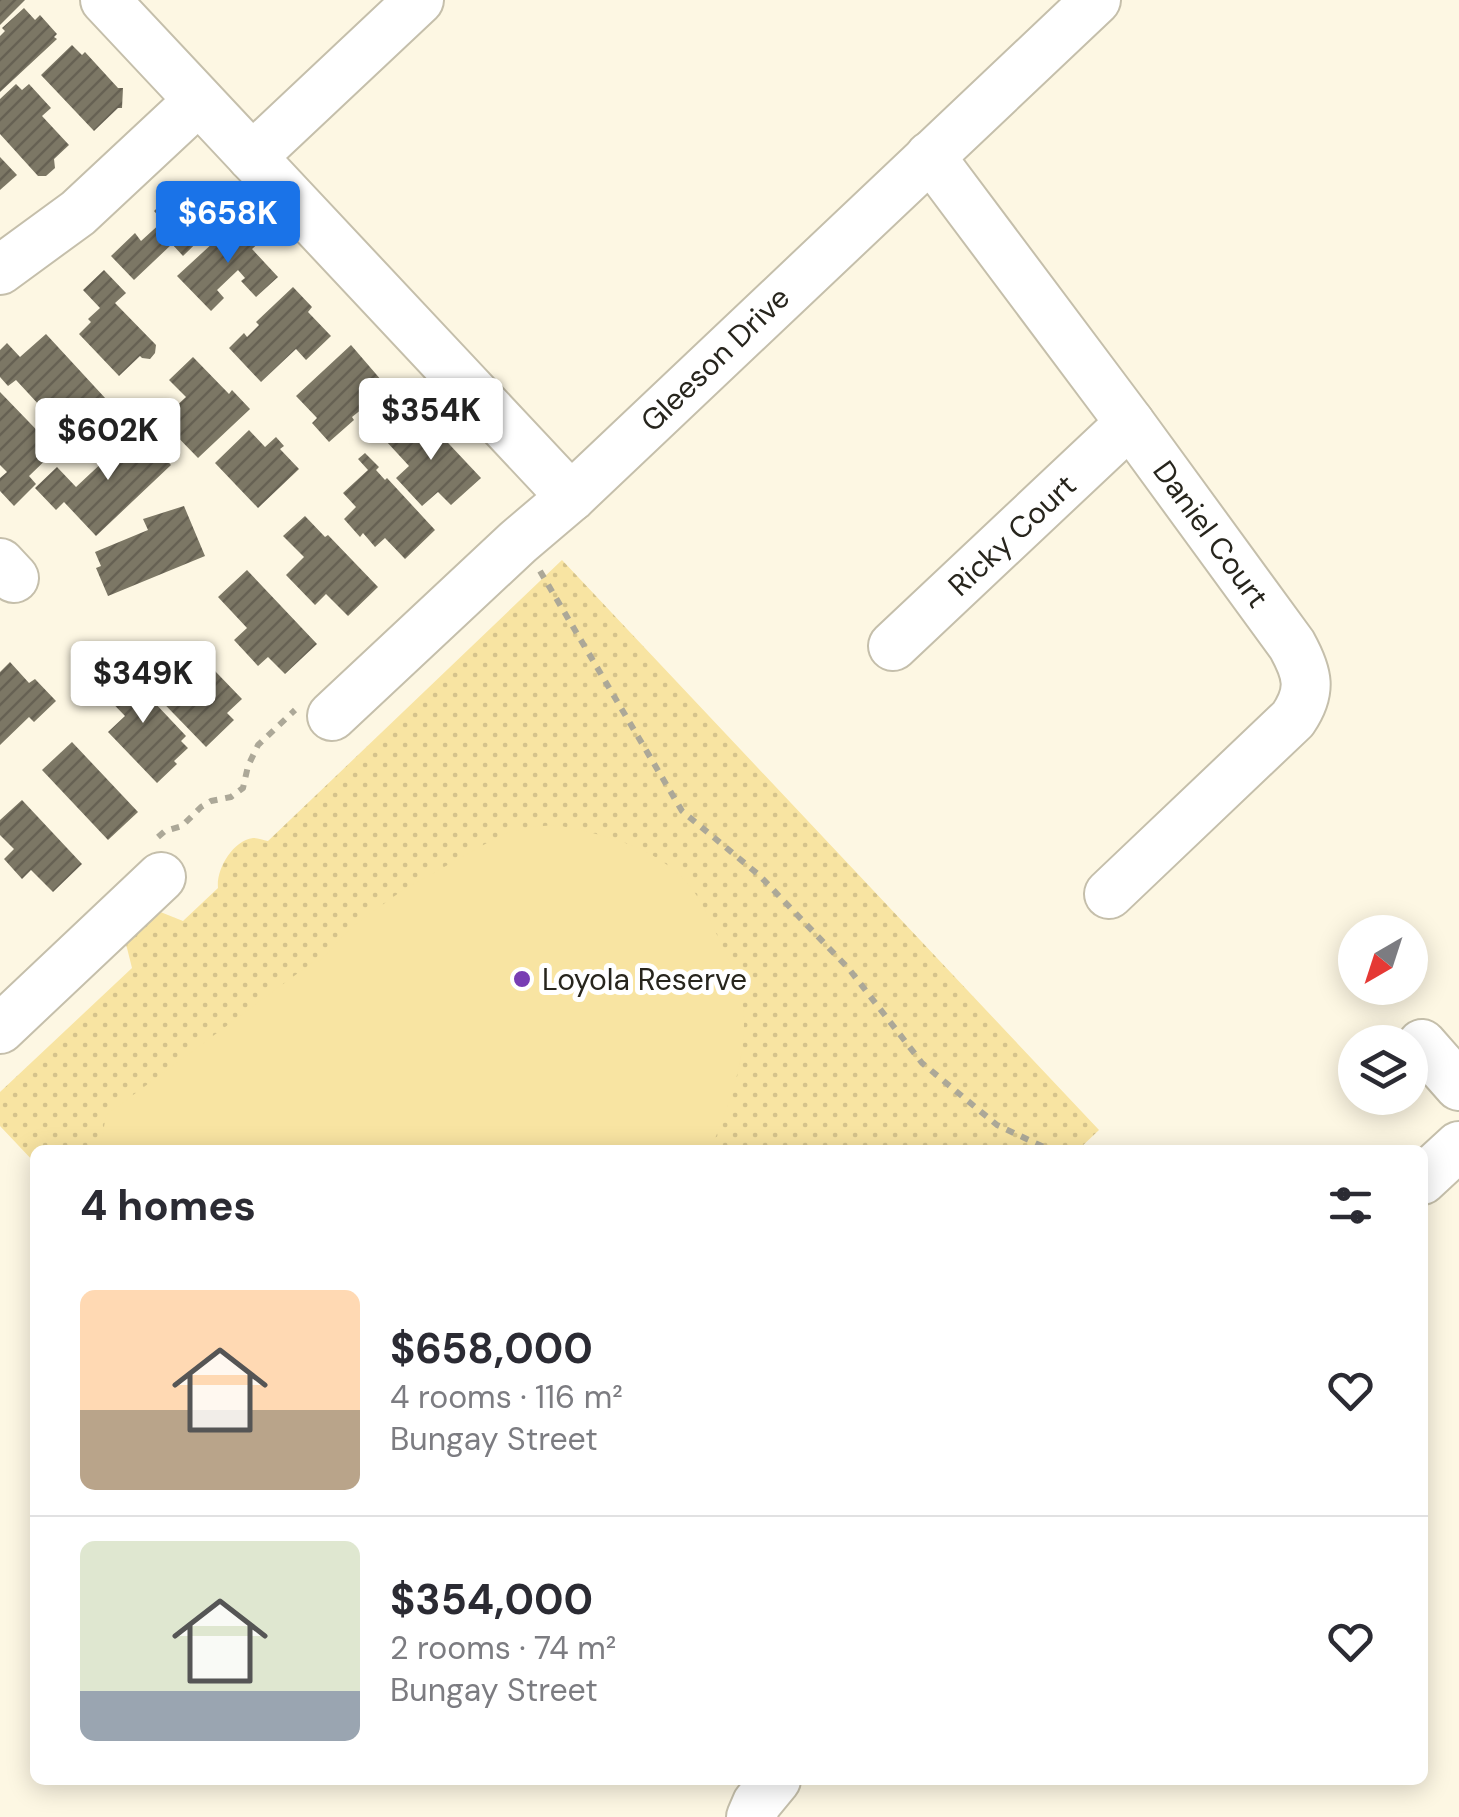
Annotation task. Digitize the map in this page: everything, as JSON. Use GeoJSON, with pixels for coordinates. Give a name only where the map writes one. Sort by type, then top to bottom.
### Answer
{"type":"FeatureCollection","features":[{"type":"Feature","properties":{"kind":"street"},"geometry":{"type":"LineString","coordinates":[[105,0],[571,497]]}},
{"type":"Feature","properties":{"kind":"street"},"geometry":{"type":"LineString","coordinates":[[252,158],[419,0]]}},
{"type":"Feature","properties":{"kind":"street","name":"Gleeson Drive"},"geometry":{"type":"LineString","coordinates":[[316,711],[571,497],[1088,3]]}},
{"type":"Feature","properties":{"kind":"street"},"geometry":{"type":"LineString","coordinates":[[0,270],[78,213],[198,100]]}},
{"type":"Feature","properties":{"kind":"street","name":"Daniel Court"},"geometry":{"type":"LineString","coordinates":[[930,156],[1130,423],[1302,663],[1306,687],[1302,706],[1293,720],[1109,894]]}},
{"type":"Feature","properties":{"kind":"street","name":"Ricky Court"},"geometry":{"type":"LineString","coordinates":[[893,646],[1130,423]]}},
{"type":"Feature","properties":{"kind":"street"},"geometry":{"type":"LineString","coordinates":[[0,1029],[161,877]]}},
{"type":"Feature","properties":{"kind":"street"},"geometry":{"type":"LineString","coordinates":[[1428,1051],[1459,1086]]}},
{"type":"Feature","properties":{"kind":"street"},"geometry":{"type":"LineString","coordinates":[[1428,1174],[1459,1146]]}},
{"type":"Feature","properties":{"kind":"street"},"geometry":{"type":"LineString","coordinates":[[751,1817],[772,1785]]}},
{"type":"Feature","properties":{"kind":"path"},"geometry":{"type":"LineString","coordinates":[[518,542],[538,568],[682,811],[759,874],[849,969],[922,1063],[997,1125],[1039,1145]]}},
{"type":"Feature","properties":{"kind":"path"},"geometry":{"type":"LineString","coordinates":[[161,877],[140,854],[165,831],[182,826],[201,807],[231,797],[243,788],[258,746],[316,711]]}},
{"type":"Feature","properties":{"kind":"shaded area","name":"Loyola Reserve"},"geometry":{"type":"Polygon","coordinates":[[[562,560],[1099,1130],[1083,1145],[30,1145],[30,1158],[0,1126],[0,1092],[132,968],[124,936],[153,909],[183,921],[218,888],[223,865],[232,850],[253,838],[268,841],[562,560]]]}},
{"type":"Feature","properties":{"kind":"shaded area","name":"Loyola Reserve"},"geometry":{"type":"Polygon","coordinates":[[[556,825],[615,839],[669,866],[697,896],[735,976],[744,1017],[734,1085],[712,1145],[101,1145],[106,1115],[313,962],[316,965],[353,926],[403,890],[503,834],[556,825]]]}},
{"type":"Feature","properties":{"kind":"building"},"geometry":{"type":"Polygon","coordinates":[[[0,0],[25,0],[0,25],[0,0]]]}},
{"type":"Feature","properties":{"kind":"building"},"geometry":{"type":"Polygon","coordinates":[[[24,8],[35,20],[40,15],[57,39],[0,92],[0,36],[5,31],[2,28],[24,8]]]}},
{"type":"Feature","properties":{"kind":"building"},"geometry":{"type":"Polygon","coordinates":[[[72,45],[82,55],[85,52],[118,88],[123,88],[122,108],[94,131],[41,75],[72,45]]]}},
{"type":"Feature","properties":{"kind":"building"},"geometry":{"type":"Polygon","coordinates":[[[16,84],[22,90],[29,84],[51,108],[42,116],[69,145],[54,159],[55,168],[46,176],[38,176],[0,134],[0,99],[16,84]]]}},
{"type":"Feature","properties":{"kind":"building"},"geometry":{"type":"Polygon","coordinates":[[[0,157],[17,175],[0,190],[0,157]]]}},
{"type":"Feature","properties":{"kind":"building"},"geometry":{"type":"Polygon","coordinates":[[[182,184],[196,199],[206,190],[216,200],[209,207],[221,219],[183,256],[172,244],[134,280],[111,256],[135,233],[141,241],[163,221],[154,211],[182,184]]]}},
{"type":"Feature","properties":{"kind":"building"},"geometry":{"type":"Polygon","coordinates":[[[240,218],[261,241],[252,249],[278,277],[256,297],[241,281],[245,278],[238,270],[217,290],[224,298],[211,311],[177,276],[240,218]]]}},
{"type":"Feature","properties":{"kind":"building"},"geometry":{"type":"Polygon","coordinates":[[[104,270],[126,293],[115,303],[156,345],[150,359],[140,356],[119,376],[79,334],[100,308],[83,290],[104,270]]]}},
{"type":"Feature","properties":{"kind":"building"},"geometry":{"type":"Polygon","coordinates":[[[293,287],[312,307],[308,312],[331,336],[306,360],[296,349],[261,382],[229,348],[244,333],[247,337],[259,325],[256,322],[293,287]]]}},
{"type":"Feature","properties":{"kind":"building"},"geometry":{"type":"Polygon","coordinates":[[[46,334],[106,399],[79,424],[70,414],[64,420],[47,402],[41,407],[16,380],[8,386],[0,377],[0,350],[7,343],[20,357],[46,334]]]}},
{"type":"Feature","properties":{"kind":"building"},"geometry":{"type":"Polygon","coordinates":[[[351,345],[388,388],[329,442],[312,423],[317,418],[296,396],[351,345]]]}},
{"type":"Feature","properties":{"kind":"building"},"geometry":{"type":"Polygon","coordinates":[[[193,357],[229,394],[232,390],[250,409],[198,458],[161,420],[186,397],[169,380],[193,357]]]}},
{"type":"Feature","properties":{"kind":"building"},"geometry":{"type":"Polygon","coordinates":[[[0,392],[56,450],[29,476],[36,484],[14,506],[0,491],[0,478],[7,472],[0,465],[0,392]]]}},
{"type":"Feature","properties":{"kind":"building"},"geometry":{"type":"Polygon","coordinates":[[[418,411],[481,478],[451,505],[438,492],[422,506],[396,478],[409,466],[386,441],[418,411]]]}},
{"type":"Feature","properties":{"kind":"building"},"geometry":{"type":"Polygon","coordinates":[[[138,429],[171,465],[96,536],[64,502],[56,510],[35,488],[57,467],[76,487],[138,429]]]}},
{"type":"Feature","properties":{"kind":"building"},"geometry":{"type":"Polygon","coordinates":[[[249,430],[265,447],[276,437],[284,446],[280,449],[299,469],[258,508],[215,463],[249,430]]]}},
{"type":"Feature","properties":{"kind":"building"},"geometry":{"type":"Polygon","coordinates":[[[365,453],[385,480],[435,530],[405,559],[385,538],[375,547],[344,519],[356,507],[343,493],[368,470],[358,459],[365,453]]]}},
{"type":"Feature","properties":{"kind":"building"},"geometry":{"type":"Polygon","coordinates":[[[184,506],[205,556],[108,596],[96,568],[101,566],[95,552],[148,530],[143,519],[184,506]]]}},
{"type":"Feature","properties":{"kind":"building"},"geometry":{"type":"Polygon","coordinates":[[[305,516],[378,587],[348,616],[326,594],[315,605],[286,575],[304,557],[283,536],[305,516]]]}},
{"type":"Feature","properties":{"kind":"building"},"geometry":{"type":"Polygon","coordinates":[[[247,570],[317,644],[285,674],[268,657],[258,666],[234,640],[247,628],[218,597],[247,570]]]}},
{"type":"Feature","properties":{"kind":"building"},"geometry":{"type":"Polygon","coordinates":[[[173,656],[200,685],[215,671],[242,699],[227,713],[234,720],[206,747],[144,683],[173,656]]]}},
{"type":"Feature","properties":{"kind":"building"},"geometry":{"type":"Polygon","coordinates":[[[10,662],[29,683],[35,679],[56,701],[34,722],[29,717],[0,745],[0,672],[10,662]]]}},
{"type":"Feature","properties":{"kind":"building"},"geometry":{"type":"Polygon","coordinates":[[[120,666],[186,736],[181,741],[188,748],[157,783],[108,732],[125,716],[97,687],[120,666]]]}},
{"type":"Feature","properties":{"kind":"building"},"geometry":{"type":"Polygon","coordinates":[[[72,742],[138,812],[108,840],[42,770],[72,742]]]}},
{"type":"Feature","properties":{"kind":"building"},"geometry":{"type":"Polygon","coordinates":[[[22,800],[82,864],[53,892],[31,870],[22,879],[4,859],[14,849],[0,835],[0,820],[22,800]]]}},
{"type":"Feature","properties":{"kind":"place","name":"Loyola Reserve"},"geometry":{"type":"Point","coordinates":[522,979]}}]}
